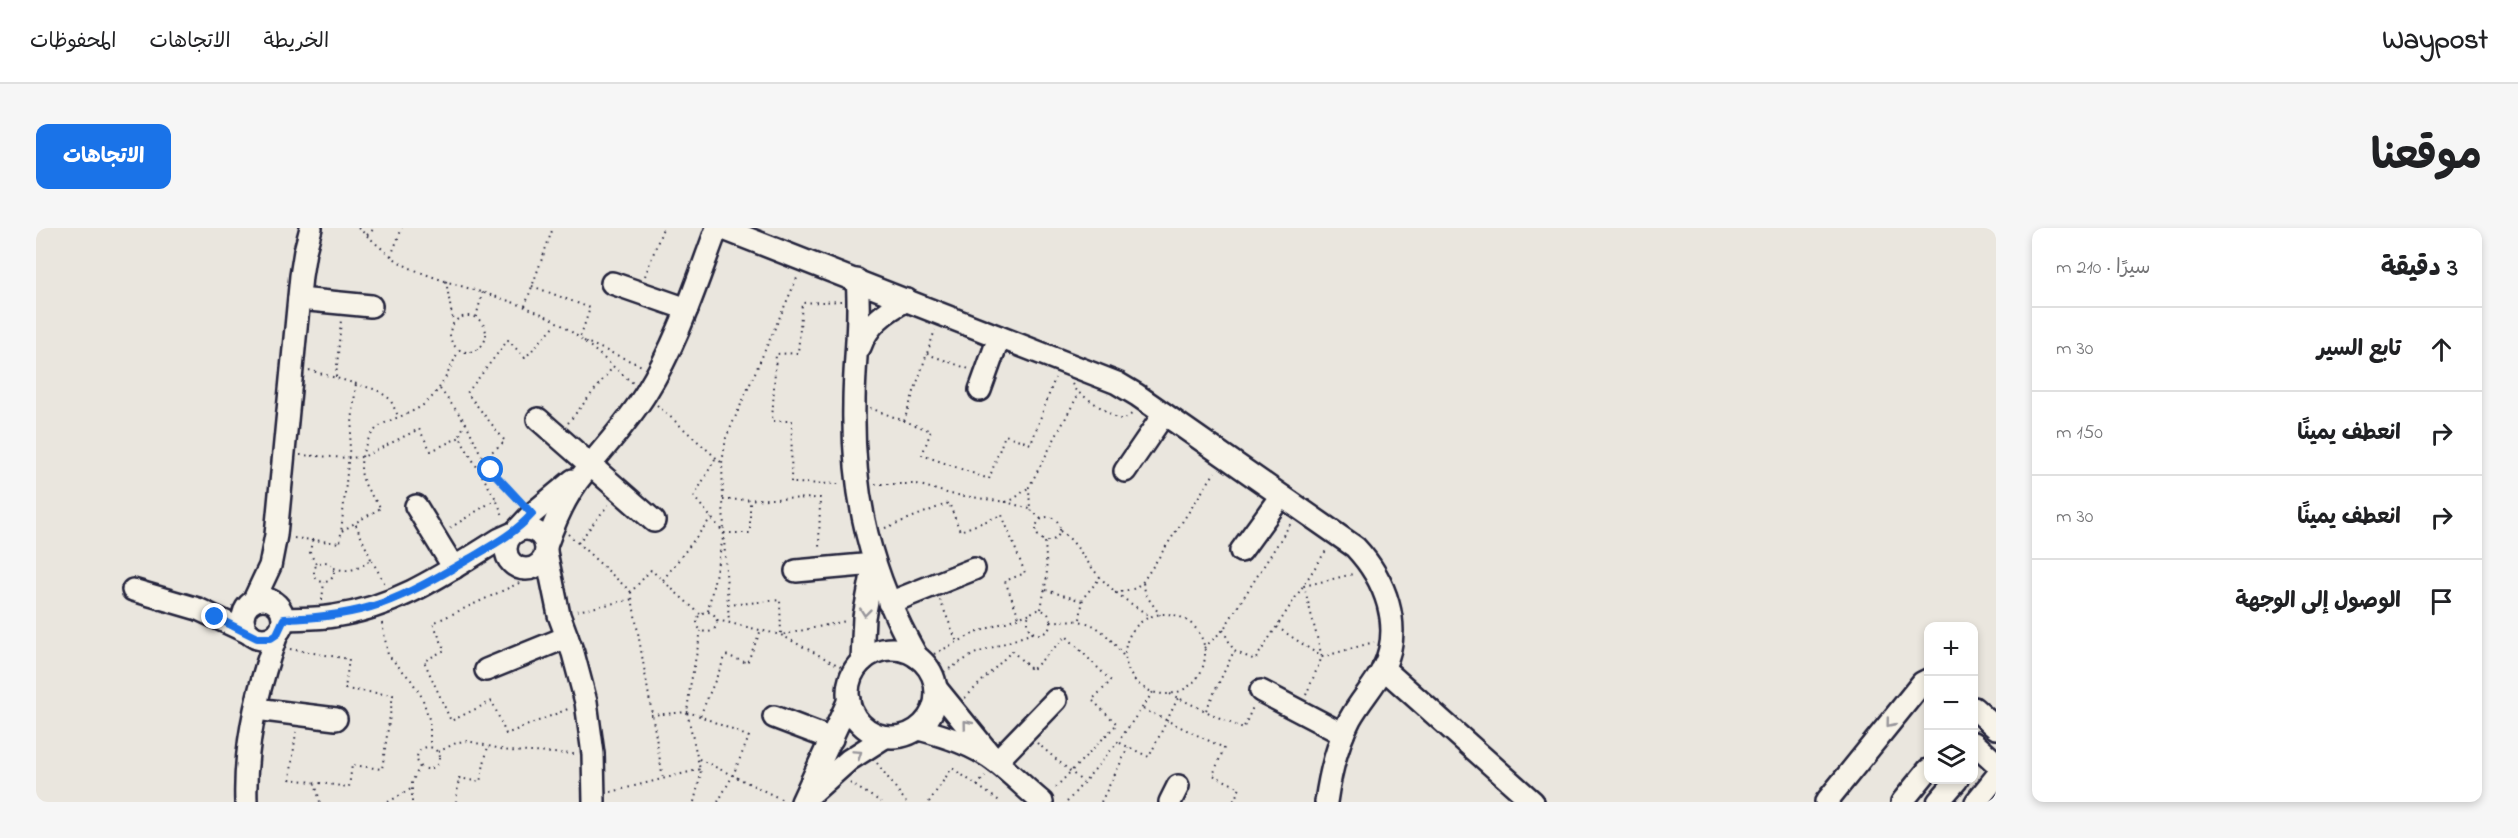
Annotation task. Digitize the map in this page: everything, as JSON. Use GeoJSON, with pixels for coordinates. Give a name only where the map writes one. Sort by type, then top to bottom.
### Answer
{"type":"FeatureCollection","features":[{"type":"Feature","properties":{"kind":"street"},"geometry":{"type":"LineString","coordinates":[[257,701],[258,664],[250,634],[243,620],[247,607],[266,578],[275,544],[305,251],[311,228]]}},
{"type":"Feature","properties":{"kind":"street"},"geometry":{"type":"LineString","coordinates":[[559,615],[519,568],[511,563],[505,552],[507,539],[532,514],[587,469],[611,443],[645,394],[658,373],[687,309],[719,228],[1118,383],[1355,547],[1373,569],[1387,597],[1391,617],[1391,638],[1389,653],[1383,668],[1350,718],[1343,734],[1326,802]]}},
{"type":"Feature","properties":{"kind":"street"},"geometry":{"type":"LineString","coordinates":[[857,280],[859,311],[854,401],[855,458],[866,536],[874,564],[889,603],[935,683],[996,762],[1042,802]]}},
{"type":"Feature","properties":{"kind":"street"},"geometry":{"type":"LineString","coordinates":[[612,283],[687,309]]}},
{"type":"Feature","properties":{"kind":"street"},"geometry":{"type":"LineString","coordinates":[[300,299],[370,306]]}},
{"type":"Feature","properties":{"kind":"street"},"geometry":{"type":"LineString","coordinates":[[857,357],[869,328],[893,307],[907,300]]}},
{"type":"Feature","properties":{"kind":"street"},"geometry":{"type":"LineString","coordinates":[[983,383],[999,337]]}},
{"type":"Feature","properties":{"kind":"street"},"geometry":{"type":"LineString","coordinates":[[1125,471],[1164,414]]}},
{"type":"Feature","properties":{"kind":"street"},"geometry":{"type":"LineString","coordinates":[[538,419],[587,469],[620,491],[654,521]]}},
{"type":"Feature","properties":{"kind":"street"},"geometry":{"type":"LineString","coordinates":[[133,590],[198,609],[264,639],[281,620],[332,617],[387,603],[489,564],[519,568],[534,567],[544,558],[555,522],[587,469]]}},
{"type":"Feature","properties":{"kind":"street"},"geometry":{"type":"LineString","coordinates":[[1241,551],[1281,496]]}},
{"type":"Feature","properties":{"kind":"street"},"geometry":{"type":"LineString","coordinates":[[416,506],[453,568]]}},
{"type":"Feature","properties":{"kind":"street"},"geometry":{"type":"LineString","coordinates":[[422,588],[514,532],[523,528],[540,535],[546,549],[559,615],[583,686],[593,754],[594,799]]}},
{"type":"Feature","properties":{"kind":"street"},"geometry":{"type":"LineString","coordinates":[[246,802],[247,762],[257,701],[281,620],[275,544]]}},
{"type":"Feature","properties":{"kind":"street"},"geometry":{"type":"LineString","coordinates":[[796,571],[874,564]]}},
{"type":"Feature","properties":{"kind":"street"},"geometry":{"type":"LineString","coordinates":[[803,802],[849,700],[850,682],[857,667],[874,564]]}},
{"type":"Feature","properties":{"kind":"street"},"geometry":{"type":"LineString","coordinates":[[889,603],[974,569]]}},
{"type":"Feature","properties":{"kind":"street"},"geometry":{"type":"LineString","coordinates":[[198,609],[225,607],[266,598],[277,603],[281,620]]}},
{"type":"Feature","properties":{"kind":"street"},"geometry":{"type":"LineString","coordinates":[[486,670],[567,637]]}},
{"type":"Feature","properties":{"kind":"street"},"geometry":{"type":"LineString","coordinates":[[857,667],[868,656],[884,650],[902,650],[920,659]]}},
{"type":"Feature","properties":{"kind":"street"},"geometry":{"type":"LineString","coordinates":[[1383,668],[1533,802]]}},
{"type":"Feature","properties":{"kind":"street"},"geometry":{"type":"LineString","coordinates":[[849,700],[855,717],[868,730],[885,737],[903,736],[919,729],[925,722],[934,706],[935,683]]}},
{"type":"Feature","properties":{"kind":"street"},"geometry":{"type":"LineString","coordinates":[[1261,691],[1343,734]]}},
{"type":"Feature","properties":{"kind":"street"},"geometry":{"type":"LineString","coordinates":[[1826,802],[1924,692]]}},
{"type":"Feature","properties":{"kind":"street"},"geometry":{"type":"LineString","coordinates":[[996,762],[1056,700]]}},
{"type":"Feature","properties":{"kind":"street"},"geometry":{"type":"LineString","coordinates":[[257,701],[336,719]]}},
{"type":"Feature","properties":{"kind":"street"},"geometry":{"type":"LineString","coordinates":[[1978,712],[1996,728]]}},
{"type":"Feature","properties":{"kind":"street"},"geometry":{"type":"LineString","coordinates":[[774,717],[832,740]]}},
{"type":"Feature","properties":{"kind":"street"},"geometry":{"type":"LineString","coordinates":[[919,729],[952,739],[996,762]]}},
{"type":"Feature","properties":{"kind":"street"},"geometry":{"type":"LineString","coordinates":[[803,802],[833,773],[885,737]]}},
{"type":"Feature","properties":{"kind":"street"},"geometry":{"type":"LineString","coordinates":[[1978,747],[1996,763]]}},
{"type":"Feature","properties":{"kind":"street"},"geometry":{"type":"LineString","coordinates":[[1902,802],[1924,776]]}},
{"type":"Feature","properties":{"kind":"street"},"geometry":{"type":"LineString","coordinates":[[1978,777],[1996,777]]}},
{"type":"Feature","properties":{"kind":"street"},"geometry":{"type":"LineString","coordinates":[[1976,802],[1996,777]]}},
{"type":"Feature","properties":{"kind":"street"},"geometry":{"type":"LineString","coordinates":[[1938,802],[1954,784]]}},
{"type":"Feature","properties":{"kind":"path"},"geometry":{"type":"LineString","coordinates":[[358,228],[391,256],[410,268],[525,306],[557,323],[580,339],[645,394],[722,463]]}},
{"type":"Feature","properties":{"kind":"path"},"geometry":{"type":"LineString","coordinates":[[367,236],[375,228]]}},
{"type":"Feature","properties":{"kind":"path"},"geometry":{"type":"LineString","coordinates":[[391,256],[402,228]]}},
{"type":"Feature","properties":{"kind":"path"},"geometry":{"type":"LineString","coordinates":[[525,306],[553,228]]}},
{"type":"Feature","properties":{"kind":"path"},"geometry":{"type":"LineString","coordinates":[[639,293],[663,228]]}},
{"type":"Feature","properties":{"kind":"path"},"geometry":{"type":"LineString","coordinates":[[729,622],[722,463],[728,431],[805,260]]}},
{"type":"Feature","properties":{"kind":"path"},"geometry":{"type":"LineString","coordinates":[[446,279],[453,322],[449,334],[451,341],[459,350],[472,352],[478,349],[485,339],[485,327],[476,317],[464,316],[453,322]]}},
{"type":"Feature","properties":{"kind":"path"},"geometry":{"type":"LineString","coordinates":[[532,286],[590,308],[580,339]]}},
{"type":"Feature","properties":{"kind":"path"},"geometry":{"type":"LineString","coordinates":[[476,317],[483,291]]}},
{"type":"Feature","properties":{"kind":"path"},"geometry":{"type":"LineString","coordinates":[[336,377],[342,303]]}},
{"type":"Feature","properties":{"kind":"path"},"geometry":{"type":"LineString","coordinates":[[904,421],[941,314]]}},
{"type":"Feature","properties":{"kind":"path"},"geometry":{"type":"LineString","coordinates":[[483,459],[505,441],[467,393],[508,340],[525,358],[557,323]]}},
{"type":"Feature","properties":{"kind":"path"},"geometry":{"type":"LineString","coordinates":[[580,339],[658,373]]}},
{"type":"Feature","properties":{"kind":"path"},"geometry":{"type":"LineString","coordinates":[[341,532],[381,508],[364,482],[362,474],[363,457],[372,434],[378,427],[417,409],[440,388],[459,350]]}},
{"type":"Feature","properties":{"kind":"path"},"geometry":{"type":"LineString","coordinates":[[927,354],[983,383]]}},
{"type":"Feature","properties":{"kind":"path"},"geometry":{"type":"LineString","coordinates":[[293,366],[356,383],[384,394],[390,399],[399,418]]}},
{"type":"Feature","properties":{"kind":"path"},"geometry":{"type":"LineString","coordinates":[[1075,366],[1072,383],[1079,393],[1122,419],[1128,417],[1147,401]]}},
{"type":"Feature","properties":{"kind":"path"},"geometry":{"type":"LineString","coordinates":[[557,436],[613,367]]}},
{"type":"Feature","properties":{"kind":"path"},"geometry":{"type":"LineString","coordinates":[[854,401],[931,431],[922,455],[989,479],[1005,435],[1031,444],[1055,376]]}},
{"type":"Feature","properties":{"kind":"path"},"geometry":{"type":"LineString","coordinates":[[275,544],[312,540],[340,543],[356,383]]}},
{"type":"Feature","properties":{"kind":"path"},"geometry":{"type":"LineString","coordinates":[[440,388],[466,423],[483,459],[532,514]]}},
{"type":"Feature","properties":{"kind":"path"},"geometry":{"type":"LineString","coordinates":[[1079,393],[1029,487],[1014,500],[1006,502],[1030,510],[1041,519],[1054,519],[1059,531],[1071,538],[1081,555],[1100,578],[1115,593],[1151,617]]}},
{"type":"Feature","properties":{"kind":"path"},"geometry":{"type":"LineString","coordinates":[[285,454],[363,457],[419,429],[431,452],[460,437],[466,423]]}},
{"type":"Feature","properties":{"kind":"path"},"geometry":{"type":"LineString","coordinates":[[460,437],[514,532]]}},
{"type":"Feature","properties":{"kind":"path"},"geometry":{"type":"LineString","coordinates":[[1115,593],[1133,589],[1142,583],[1225,457]]}},
{"type":"Feature","properties":{"kind":"path"},"geometry":{"type":"LineString","coordinates":[[716,458],[694,497],[724,533]]}},
{"type":"Feature","properties":{"kind":"path"},"geometry":{"type":"LineString","coordinates":[[1029,487],[1030,510]]}},
{"type":"Feature","properties":{"kind":"path"},"geometry":{"type":"LineString","coordinates":[[578,543],[620,491]]}},
{"type":"Feature","properties":{"kind":"path"},"geometry":{"type":"LineString","coordinates":[[723,500],[820,498],[819,569]]}},
{"type":"Feature","properties":{"kind":"path"},"geometry":{"type":"LineString","coordinates":[[724,533],[750,533],[750,499]]}},
{"type":"Feature","properties":{"kind":"path"},"geometry":{"type":"LineString","coordinates":[[435,538],[496,500]]}},
{"type":"Feature","properties":{"kind":"path"},"geometry":{"type":"LineString","coordinates":[[866,536],[949,503],[960,531],[1002,515],[1025,573],[1005,581],[1019,617]]}},
{"type":"Feature","properties":{"kind":"path"},"geometry":{"type":"LineString","coordinates":[[1204,648],[1223,630],[1300,509]]}},
{"type":"Feature","properties":{"kind":"path"},"geometry":{"type":"LineString","coordinates":[[663,580],[712,518]]}},
{"type":"Feature","properties":{"kind":"path"},"geometry":{"type":"LineString","coordinates":[[1041,519],[1036,532],[1045,541],[1055,539],[1059,531]]}},
{"type":"Feature","properties":{"kind":"path"},"geometry":{"type":"LineString","coordinates":[[555,522],[632,592],[663,778]]}},
{"type":"Feature","properties":{"kind":"path"},"geometry":{"type":"LineString","coordinates":[[355,523],[387,603],[384,644],[388,655],[417,688],[427,709],[430,722],[430,747]]}},
{"type":"Feature","properties":{"kind":"path"},"geometry":{"type":"LineString","coordinates":[[708,611],[724,533]]}},
{"type":"Feature","properties":{"kind":"path"},"geometry":{"type":"LineString","coordinates":[[1223,630],[1234,651],[1255,660],[1337,534]]}},
{"type":"Feature","properties":{"kind":"path"},"geometry":{"type":"LineString","coordinates":[[312,540],[310,553],[316,564],[313,574],[324,582],[332,578],[334,568]]}},
{"type":"Feature","properties":{"kind":"path"},"geometry":{"type":"LineString","coordinates":[[1041,610],[1048,568],[1045,541]]}},
{"type":"Feature","properties":{"kind":"path"},"geometry":{"type":"LineString","coordinates":[[316,564],[324,561],[334,568],[349,570],[371,559]]}},
{"type":"Feature","properties":{"kind":"path"},"geometry":{"type":"LineString","coordinates":[[1304,586],[1373,569]]}},
{"type":"Feature","properties":{"kind":"path"},"geometry":{"type":"LineString","coordinates":[[632,592],[651,570],[700,614]]}},
{"type":"Feature","properties":{"kind":"path"},"geometry":{"type":"LineString","coordinates":[[1080,620],[1082,601],[1100,578]]}},
{"type":"Feature","properties":{"kind":"path"},"geometry":{"type":"LineString","coordinates":[[1142,583],[1146,595],[1160,615]]}},
{"type":"Feature","properties":{"kind":"path"},"geometry":{"type":"LineString","coordinates":[[933,584],[957,642]]}},
{"type":"Feature","properties":{"kind":"path"},"geometry":{"type":"LineString","coordinates":[[1299,711],[1322,657],[1304,586]]}},
{"type":"Feature","properties":{"kind":"path"},"geometry":{"type":"LineString","coordinates":[[1046,590],[1082,601]]}},
{"type":"Feature","properties":{"kind":"path"},"geometry":{"type":"LineString","coordinates":[[559,615],[633,599]]}},
{"type":"Feature","properties":{"kind":"path"},"geometry":{"type":"LineString","coordinates":[[728,605],[780,600],[781,635]]}},
{"type":"Feature","properties":{"kind":"path"},"geometry":{"type":"LineString","coordinates":[[920,659],[957,642],[1041,610]]}},
{"type":"Feature","properties":{"kind":"path"},"geometry":{"type":"LineString","coordinates":[[1041,610],[1048,615],[1051,622]]}},
{"type":"Feature","properties":{"kind":"path"},"geometry":{"type":"LineString","coordinates":[[700,614],[708,611]]}},
{"type":"Feature","properties":{"kind":"path"},"geometry":{"type":"LineString","coordinates":[[701,631],[715,629],[716,616],[708,611]]}},
{"type":"Feature","properties":{"kind":"path"},"geometry":{"type":"LineString","coordinates":[[1031,613],[1027,621],[1032,633]]}},
{"type":"Feature","properties":{"kind":"path"},"geometry":{"type":"LineString","coordinates":[[694,802],[701,780],[701,769],[687,712],[701,631],[697,624],[700,614]]}},
{"type":"Feature","properties":{"kind":"path"},"geometry":{"type":"LineString","coordinates":[[1170,694],[1194,682],[1203,666],[1204,648],[1202,640],[1192,625],[1177,616],[1160,615],[1143,621],[1131,634],[1125,651],[1128,668],[1138,683],[1153,692],[1170,694],[1243,729],[1261,691]]}},
{"type":"Feature","properties":{"kind":"path"},"geometry":{"type":"LineString","coordinates":[[781,635],[864,617]]}},
{"type":"Feature","properties":{"kind":"path"},"geometry":{"type":"LineString","coordinates":[[717,620],[781,635],[857,667]]}},
{"type":"Feature","properties":{"kind":"path"},"geometry":{"type":"LineString","coordinates":[[1051,622],[1080,620],[1100,629],[1126,660]]}},
{"type":"Feature","properties":{"kind":"path"},"geometry":{"type":"LineString","coordinates":[[935,683],[955,663],[1032,633],[1045,633],[1051,622]]}},
{"type":"Feature","properties":{"kind":"path"},"geometry":{"type":"LineString","coordinates":[[1277,627],[1322,657],[1391,638]]}},
{"type":"Feature","properties":{"kind":"path"},"geometry":{"type":"LineString","coordinates":[[700,716],[726,655],[747,663],[761,630]]}},
{"type":"Feature","properties":{"kind":"path"},"geometry":{"type":"LineString","coordinates":[[1206,710],[1234,651]]}},
{"type":"Feature","properties":{"kind":"path"},"geometry":{"type":"LineString","coordinates":[[1067,802],[1118,742],[1153,692]]}},
{"type":"Feature","properties":{"kind":"path"},"geometry":{"type":"LineString","coordinates":[[1118,742],[1149,758],[1178,698]]}},
{"type":"Feature","properties":{"kind":"path"},"geometry":{"type":"LineString","coordinates":[[1143,708],[1224,748],[1213,775],[1240,788],[1233,802]]}},
{"type":"Feature","properties":{"kind":"path"},"geometry":{"type":"LineString","coordinates":[[651,715],[687,712],[749,737],[733,775],[718,802]]}},
{"type":"Feature","properties":{"kind":"path"},"geometry":{"type":"LineString","coordinates":[[1025,732],[1083,782]]}},
{"type":"Feature","properties":{"kind":"path"},"geometry":{"type":"LineString","coordinates":[[438,752],[458,742],[468,741],[524,753],[593,754]]}},
{"type":"Feature","properties":{"kind":"path"},"geometry":{"type":"LineString","coordinates":[[456,802],[459,778],[480,782],[488,746]]}},
{"type":"Feature","properties":{"kind":"path"},"geometry":{"type":"LineString","coordinates":[[420,766],[418,753],[425,747],[438,752]]}},
{"type":"Feature","properties":{"kind":"path"},"geometry":{"type":"LineString","coordinates":[[1101,802],[1128,747]]}},
{"type":"Feature","properties":{"kind":"path"},"geometry":{"type":"LineString","coordinates":[[866,748],[906,802]]}},
{"type":"Feature","properties":{"kind":"path"},"geometry":{"type":"LineString","coordinates":[[420,766],[429,769],[437,765],[438,752]]}},
{"type":"Feature","properties":{"kind":"path"},"geometry":{"type":"LineString","coordinates":[[699,759],[786,802]]}},
{"type":"Feature","properties":{"kind":"path"},"geometry":{"type":"LineString","coordinates":[[412,802],[411,789],[420,766]]}},
{"type":"Feature","properties":{"kind":"path"},"geometry":{"type":"LineString","coordinates":[[929,802],[952,768],[1001,802]]}},
{"type":"Feature","properties":{"kind":"path"},"geometry":{"type":"LineString","coordinates":[[594,799],[701,769]]}},
{"type":"Feature","properties":{"kind":"path"},"geometry":{"type":"LineString","coordinates":[[833,773],[880,802]]}},
{"type":"Feature","properties":{"kind":"path"},"geometry":{"type":"LineString","coordinates":[[315,783],[320,802]]}},
{"type":"Feature","properties":{"kind":"path"},"geometry":{"type":"LineString","coordinates":[[388,802],[411,789]]}},
{"type":"Feature","properties":{"kind":"route"},"geometry":{"type":"LineString","coordinates":[[215,617],[257,638],[264,639],[277,634],[284,619],[350,614],[380,606],[422,588],[500,539],[517,531],[532,514],[491,470]]}}]}
